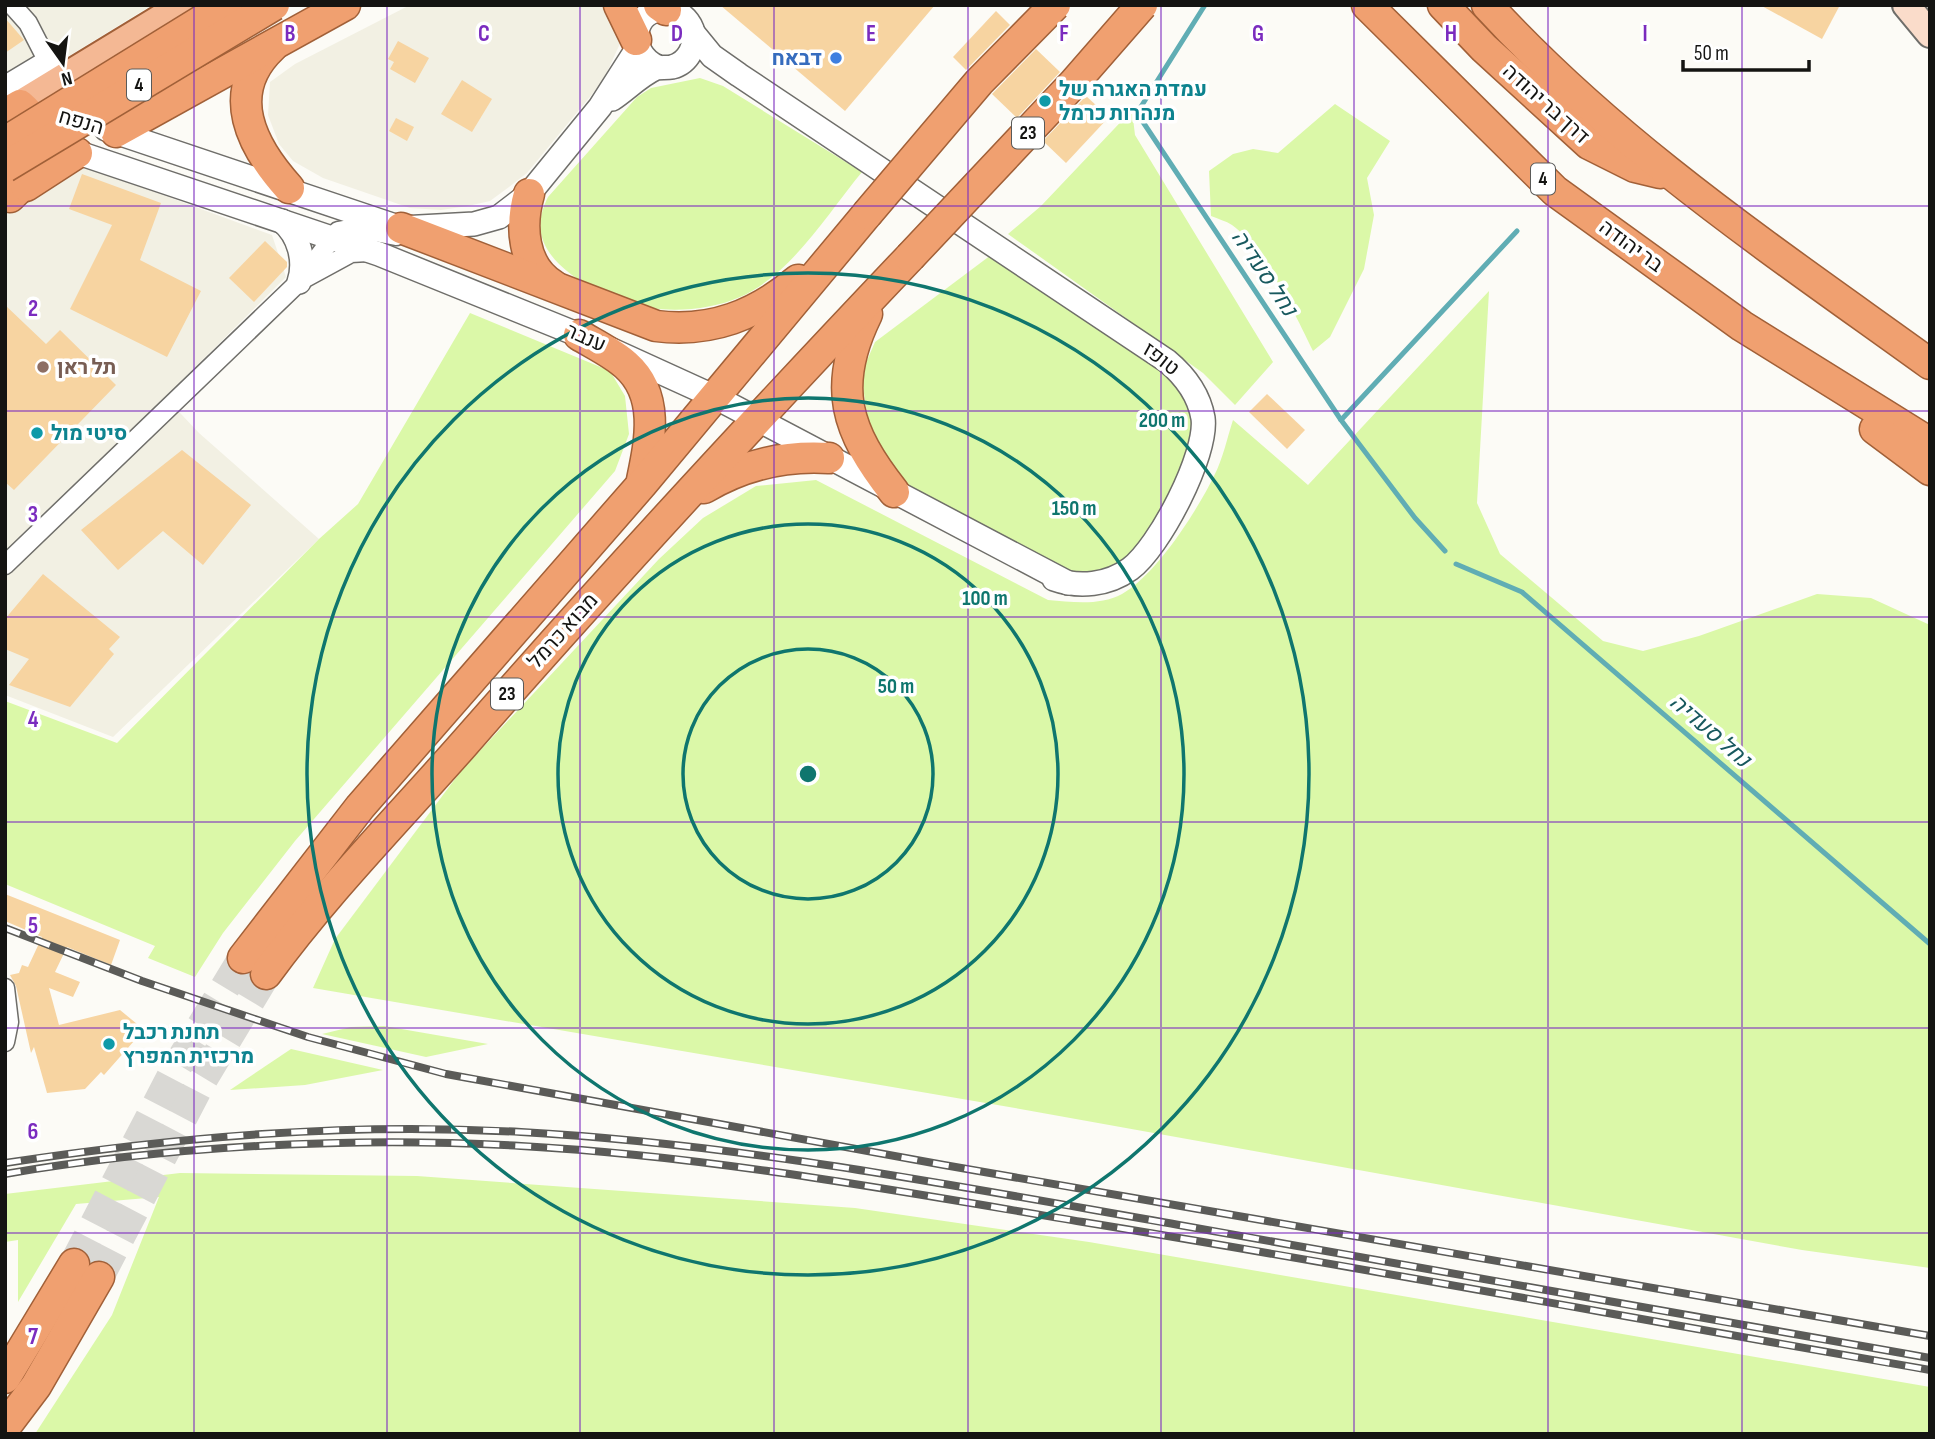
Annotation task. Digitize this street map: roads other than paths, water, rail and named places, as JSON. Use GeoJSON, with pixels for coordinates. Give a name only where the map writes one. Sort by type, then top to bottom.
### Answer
{"type":"FeatureCollection","features":[{"type":"Feature","properties":{"kind":"highway","name":"4"},"geometry":{"type":"LineString","coordinates":[[5,142],[226,5]]}},
{"type":"Feature","properties":{"kind":"highway","name":"4"},"geometry":{"type":"LineString","coordinates":[[5,167],[274,5]]}},
{"type":"Feature","properties":{"kind":"highway"},"geometry":{"type":"LineString","coordinates":[[116,132],[345,5]]}},
{"type":"Feature","properties":{"kind":"highway"},"geometry":{"type":"LineString","coordinates":[[619,5],[637,44]]}},
{"type":"Feature","properties":{"kind":"highway","name":"23"},"geometry":{"type":"LineString","coordinates":[[715,397],[979,82],[1055,5]]}},
{"type":"Feature","properties":{"kind":"highway","name":"23"},"geometry":{"type":"LineString","coordinates":[[756,421],[1073,84],[1142,5]]}},
{"type":"Feature","properties":{"kind":"highway","name":"בר יהודה"},"geometry":{"type":"LineString","coordinates":[[1367,5],[1555,191],[1742,326],[1930,443]]}},
{"type":"Feature","properties":{"kind":"highway","name":"דרך בר יהודה"},"geometry":{"type":"LineString","coordinates":[[1443,5],[1484,48],[1589,144],[1635,167],[1668,174]]}},
{"type":"Feature","properties":{"kind":"highway"},"geometry":{"type":"LineString","coordinates":[[1487,5],[1562,80],[1668,174],[1930,364]]}},
{"type":"Feature","properties":{"kind":"highway"},"geometry":{"type":"LineString","coordinates":[[276,43],[258,63],[251,76],[247,118],[257,148],[289,188]]}},
{"type":"Feature","properties":{"kind":"highway"},"geometry":{"type":"LineString","coordinates":[[7,198],[36,167],[40,153],[32,119],[8,107]]}},
{"type":"Feature","properties":{"kind":"highway"},"geometry":{"type":"LineString","coordinates":[[7,198],[77,153]]}},
{"type":"Feature","properties":{"kind":"highway"},"geometry":{"type":"LineString","coordinates":[[529,194],[524,221],[529,256],[548,282],[562,291]]}},
{"type":"Feature","properties":{"kind":"highway"},"geometry":{"type":"LineString","coordinates":[[401,228],[656,326],[701,327],[745,315],[773,301],[839,247]]}},
{"type":"Feature","properties":{"kind":"highway"},"geometry":{"type":"LineString","coordinates":[[878,291],[851,355],[846,405],[863,449],[894,492]]}},
{"type":"Feature","properties":{"kind":"highway"},"geometry":{"type":"LineString","coordinates":[[1742,326],[1930,470]]}},
{"type":"Feature","properties":{"kind":"highway"},"geometry":{"type":"LineString","coordinates":[[579,335],[626,365],[645,393],[650,428],[642,484]]}},
{"type":"Feature","properties":{"kind":"highway","name":"מבוא כרמל"},"geometry":{"type":"LineString","coordinates":[[715,397],[360,807],[255,966],[294,938],[411,803],[756,421]]}},
{"type":"Feature","properties":{"kind":"highway"},"geometry":{"type":"LineString","coordinates":[[680,503],[726,475],[749,466],[793,458],[829,458]]}},
{"type":"Feature","properties":{"kind":"highway"},"geometry":{"type":"LineString","coordinates":[[5,1378],[86,1270],[41,1377],[5,1427]]}},
{"type":"Feature","properties":{"kind":"main road"},"geometry":{"type":"LineString","coordinates":[[8,107],[184,5]]}},
{"type":"Feature","properties":{"kind":"main road"},"geometry":{"type":"LineString","coordinates":[[1906,5],[1930,34]]}},
{"type":"Feature","properties":{"kind":"main road"},"geometry":{"type":"LineString","coordinates":[[48,62],[90,53],[122,41]]}},
{"type":"Feature","properties":{"kind":"main road"},"geometry":{"type":"LineString","coordinates":[[77,153],[65,117],[63,99],[68,87],[94,59]]}},
{"type":"Feature","properties":{"kind":"street"},"geometry":{"type":"LineString","coordinates":[[8,107],[48,62],[28,23],[12,5]]}},
{"type":"Feature","properties":{"kind":"street"},"geometry":{"type":"LineString","coordinates":[[77,153],[116,132],[289,188],[401,228],[442,228],[487,222],[510,210],[529,194],[600,107],[637,44],[641,22],[662,8],[684,17],[694,34],[691,53],[600,107]]}},
{"type":"Feature","properties":{"kind":"street","name":"טופז"},"geometry":{"type":"LineString","coordinates":[[694,34],[712,56],[739,75],[1167,360],[1194,391],[1203,420],[1201,451],[1196,466],[1156,538],[1138,562],[1100,583],[1068,583],[1027,567],[894,492]]}},
{"type":"Feature","properties":{"kind":"street"},"geometry":{"type":"LineString","coordinates":[[637,44],[649,63],[716,68],[739,75]]}},
{"type":"Feature","properties":{"kind":"street","name":"הנפח"},"geometry":{"type":"LineString","coordinates":[[8,107],[65,117],[116,132]]}},
{"type":"Feature","properties":{"kind":"street","name":"הנפח"},"geometry":{"type":"LineString","coordinates":[[39,140],[77,153]]}},
{"type":"Feature","properties":{"kind":"street","name":"ענבר"},"geometry":{"type":"LineString","coordinates":[[77,153],[379,254],[579,335],[715,397],[894,492]]}},
{"type":"Feature","properties":{"kind":"street"},"geometry":{"type":"LineString","coordinates":[[282,221],[292,230],[301,258],[299,282]]}},
{"type":"Feature","properties":{"kind":"street"},"geometry":{"type":"LineString","coordinates":[[5,565],[299,282],[332,238],[344,229],[366,229],[466,253]]}},
{"type":"Feature","properties":{"kind":"street"},"geometry":{"type":"LineString","coordinates":[[299,282],[351,253],[379,254]]}},
{"type":"Feature","properties":{"kind":"street"},"geometry":{"type":"LineString","coordinates":[[5,988],[9,1023],[5,1042]]}},
{"type":"Feature","properties":{"kind":"waterway","name":"נחל סעדיה"},"geometry":{"type":"LineString","coordinates":[[1205,5],[1137,113],[1341,420],[1415,518],[1445,551]]}},
{"type":"Feature","properties":{"kind":"waterway"},"geometry":{"type":"LineString","coordinates":[[1341,420],[1517,231]]}},
{"type":"Feature","properties":{"kind":"waterway","name":"נחל סעדיה"},"geometry":{"type":"LineString","coordinates":[[1456,564],[1522,592],[1930,944]]}},
{"type":"Feature","properties":{"kind":"tunnel"},"geometry":{"type":"LineString","coordinates":[[74,1264],[176,1068],[243,958]]}},
{"type":"Feature","properties":{"kind":"tunnel"},"geometry":{"type":"LineString","coordinates":[[99,1277],[201,1082],[266,974]]}},
{"type":"Feature","properties":{"kind":"railway"},"geometry":{"type":"LineString","coordinates":[[5,928],[142,981],[308,1037],[446,1074],[944,1165],[1930,1336]]}},
{"type":"Feature","properties":{"kind":"railway"},"geometry":{"type":"LineString","coordinates":[[5,1163],[198,1139],[391,1129],[521,1132],[687,1146],[934,1182],[1930,1358]]}},
{"type":"Feature","properties":{"kind":"railway"},"geometry":{"type":"LineString","coordinates":[[5,1174],[131,1156],[328,1143],[458,1143],[662,1158],[873,1187],[1401,1276],[1930,1370]]}},
{"type":"Feature","properties":{"kind":"place","name":"דבאח"},"geometry":{"type":"Point","coordinates":[836,58]}},
{"type":"Feature","properties":{"kind":"place","name":"עמדת האגרה של מנהרות כרמל"},"geometry":{"type":"Point","coordinates":[1045,101]}},
{"type":"Feature","properties":{"kind":"place","name":"תל ראן"},"geometry":{"type":"Point","coordinates":[43,367]}},
{"type":"Feature","properties":{"kind":"place","name":"סיטי מול"},"geometry":{"type":"Point","coordinates":[37,433]}},
{"type":"Feature","properties":{"kind":"place","name":"תחנת רכבל מרכזית המפרץ"},"geometry":{"type":"Point","coordinates":[109,1044]}}]}
